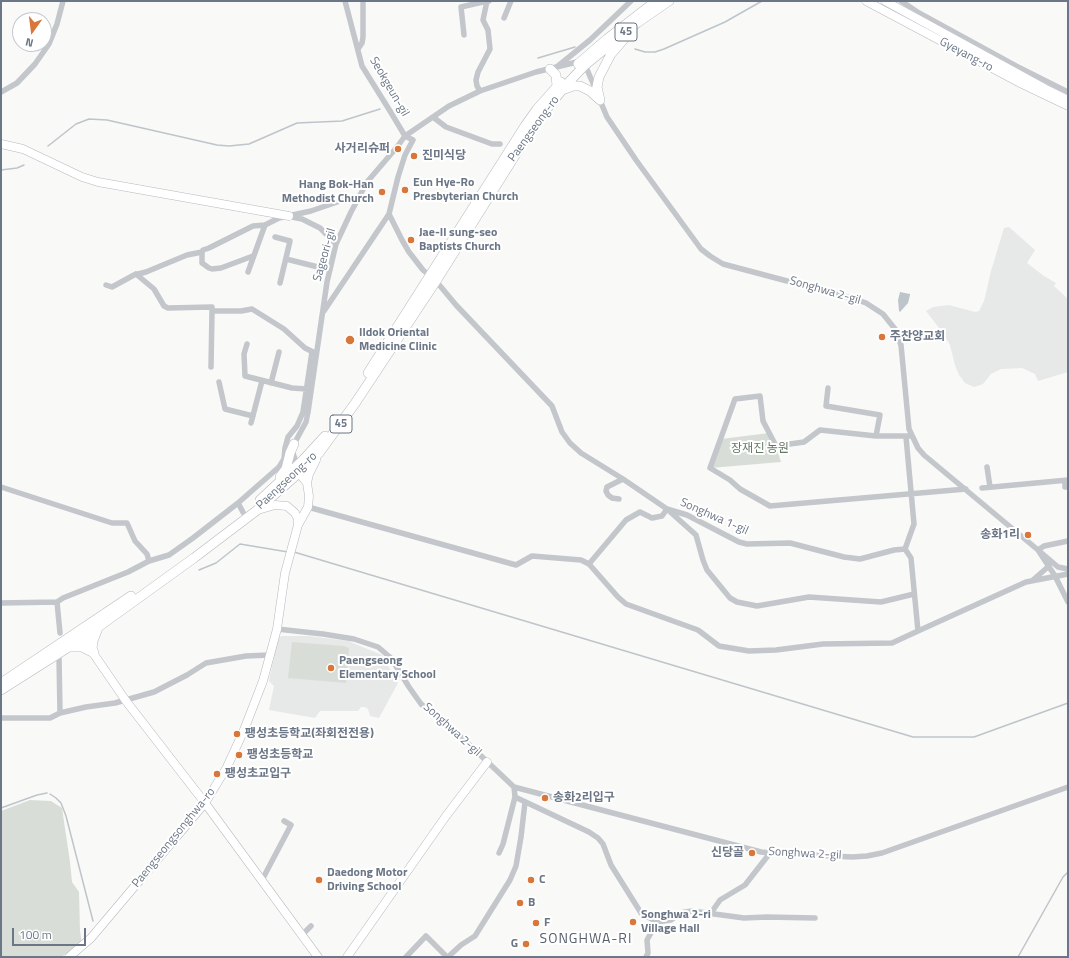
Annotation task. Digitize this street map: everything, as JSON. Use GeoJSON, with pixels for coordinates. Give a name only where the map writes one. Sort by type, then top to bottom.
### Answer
{"type":"FeatureCollection","features":[{"type":"Feature","properties":{"kind":"main road","name":"Paengseong-ro"},"geometry":{"type":"LineString","coordinates":[[1,683],[81,634],[161,577],[244,514],[275,485],[298,470],[340,417],[526,136],[559,89],[607,39],[656,1]]}},
{"type":"Feature","properties":{"kind":"main road","name":"Paengseong-ro"},"geometry":{"type":"LineString","coordinates":[[583,63],[669,1]]}},
{"type":"Feature","properties":{"kind":"main road"},"geometry":{"type":"LineString","coordinates":[[600,100],[598,84],[611,54],[646,17]]}},
{"type":"Feature","properties":{"kind":"main road"},"geometry":{"type":"LineString","coordinates":[[554,68],[559,89],[580,86],[590,91],[600,100]]}},
{"type":"Feature","properties":{"kind":"main road","name":"Paengseong-ro"},"geometry":{"type":"LineString","coordinates":[[1,690],[70,647],[81,634],[100,626],[194,558],[256,511],[298,470],[319,453],[356,402],[433,278]]}},
{"type":"Feature","properties":{"kind":"main road"},"geometry":{"type":"LineString","coordinates":[[275,485],[286,469],[294,444]]}},
{"type":"Feature","properties":{"kind":"main road"},"geometry":{"type":"LineString","coordinates":[[94,653],[92,646],[93,638],[100,626]]}},
{"type":"Feature","properties":{"kind":"main road"},"geometry":{"type":"LineString","coordinates":[[70,647],[80,646],[94,653]]}},
{"type":"Feature","properties":{"kind":"street"},"geometry":{"type":"LineString","coordinates":[[1,92],[17,82],[35,64],[46,49],[57,24],[63,1]]}},
{"type":"Feature","properties":{"kind":"street","name":"Seokgeun-gil"},"geometry":{"type":"LineString","coordinates":[[345,1],[362,66],[404,136],[413,140],[405,155],[389,214]]}},
{"type":"Feature","properties":{"kind":"street"},"geometry":{"type":"LineString","coordinates":[[358,49],[364,38],[363,1]]}},
{"type":"Feature","properties":{"kind":"street"},"geometry":{"type":"LineString","coordinates":[[464,34],[461,7],[488,1],[483,20],[488,30],[490,49],[477,76],[477,86],[480,91]]}},
{"type":"Feature","properties":{"kind":"street"},"geometry":{"type":"LineString","coordinates":[[504,18],[511,1]]}},
{"type":"Feature","properties":{"kind":"street"},"geometry":{"type":"LineString","coordinates":[[554,68],[590,40],[630,1]]}},
{"type":"Feature","properties":{"kind":"street","name":"Gyeyang-ro"},"geometry":{"type":"LineString","coordinates":[[866,1],[1022,84],[1068,106]]}},
{"type":"Feature","properties":{"kind":"street"},"geometry":{"type":"LineString","coordinates":[[885,1],[1068,100]]}},
{"type":"Feature","properties":{"kind":"street"},"geometry":{"type":"LineString","coordinates":[[901,1],[919,13],[1016,66],[1068,92]]}},
{"type":"Feature","properties":{"kind":"street","name":"Sageori-gil"},"geometry":{"type":"LineString","coordinates":[[294,444],[306,422],[315,352],[336,244],[367,182],[393,152],[404,136],[449,106],[480,91],[554,68],[583,63]]}},
{"type":"Feature","properties":{"kind":"street","name":"Songhwa 2-gil"},"geometry":{"type":"LineString","coordinates":[[583,63],[607,117],[636,160],[701,249],[723,264],[855,299],[866,303],[883,314],[895,329],[901,345],[909,437],[924,455],[1038,550],[1055,576],[1068,602]]}},
{"type":"Feature","properties":{"kind":"street"},"geometry":{"type":"LineString","coordinates":[[433,117],[446,127],[492,144],[500,144]]}},
{"type":"Feature","properties":{"kind":"street"},"geometry":{"type":"LineString","coordinates":[[1,144],[23,149],[82,177],[98,182],[302,219],[320,228],[336,244]]}},
{"type":"Feature","properties":{"kind":"street"},"geometry":{"type":"LineString","coordinates":[[106,285],[112,287],[136,274],[146,272],[187,254],[202,252],[203,250],[253,226],[265,225],[279,218],[326,207],[343,200],[357,200]]}},
{"type":"Feature","properties":{"kind":"street"},"geometry":{"type":"LineString","coordinates":[[323,312],[389,214]]}},
{"type":"Feature","properties":{"kind":"street","name":"Songhwa 1-gil"},"geometry":{"type":"LineString","coordinates":[[389,214],[409,252],[423,270],[433,278],[456,306],[552,406],[562,432],[570,443],[581,453],[667,509],[687,515],[739,542],[747,544],[790,544],[844,557],[860,559],[894,550],[905,549]]}},
{"type":"Feature","properties":{"kind":"street"},"geometry":{"type":"LineString","coordinates":[[248,272],[265,225]]}},
{"type":"Feature","properties":{"kind":"street"},"geometry":{"type":"LineString","coordinates":[[275,238],[290,241],[280,283]]}},
{"type":"Feature","properties":{"kind":"street"},"geometry":{"type":"LineString","coordinates":[[202,252],[202,263],[212,269],[221,268],[253,256]]}},
{"type":"Feature","properties":{"kind":"street"},"geometry":{"type":"LineString","coordinates":[[286,259],[330,270]]}},
{"type":"Feature","properties":{"kind":"street"},"geometry":{"type":"LineString","coordinates":[[136,274],[154,289],[164,306],[168,308],[212,307],[211,367]]}},
{"type":"Feature","properties":{"kind":"street"},"geometry":{"type":"LineString","coordinates":[[1,603],[57,602],[63,598],[128,572],[149,561],[169,555],[238,503],[283,462],[286,442],[301,418],[315,352],[305,348],[284,329],[252,309],[241,311],[212,311]]}},
{"type":"Feature","properties":{"kind":"street"},"geometry":{"type":"LineString","coordinates":[[247,344],[244,354],[245,376],[292,388],[307,389]]}},
{"type":"Feature","properties":{"kind":"street"},"geometry":{"type":"LineString","coordinates":[[271,383],[279,352]]}},
{"type":"Feature","properties":{"kind":"street"},"geometry":{"type":"LineString","coordinates":[[251,423],[262,380]]}},
{"type":"Feature","properties":{"kind":"street"},"geometry":{"type":"LineString","coordinates":[[219,382],[225,409],[253,416]]}},
{"type":"Feature","properties":{"kind":"street"},"geometry":{"type":"LineString","coordinates":[[828,388],[826,406],[880,415],[876,436]]}},
{"type":"Feature","properties":{"kind":"street"},"geometry":{"type":"LineString","coordinates":[[918,631],[910,558],[905,549],[914,524],[912,494],[909,437],[876,436],[820,430],[804,442],[776,446],[763,421],[760,396],[735,399],[710,468],[730,480],[740,489],[770,506],[912,494],[966,489]]}},
{"type":"Feature","properties":{"kind":"street"},"geometry":{"type":"LineString","coordinates":[[294,444],[293,453],[298,470],[307,483]]}},
{"type":"Feature","properties":{"kind":"street"},"geometry":{"type":"LineString","coordinates":[[307,483],[309,474],[319,453]]}},
{"type":"Feature","properties":{"kind":"street"},"geometry":{"type":"LineString","coordinates":[[987,467],[990,487]]}},
{"type":"Feature","properties":{"kind":"street"},"geometry":{"type":"LineString","coordinates":[[619,500],[612,498],[606,491],[607,487],[623,479]]}},
{"type":"Feature","properties":{"kind":"street"},"geometry":{"type":"LineString","coordinates":[[982,488],[1066,481],[1065,487],[1068,487]]}},
{"type":"Feature","properties":{"kind":"street","name":"Paengseongsonghwa-ro"},"geometry":{"type":"LineString","coordinates":[[69,957],[91,938],[205,803],[227,767],[244,730],[263,680],[277,629],[285,573],[298,525],[308,506],[309,496],[307,483]]}},
{"type":"Feature","properties":{"kind":"street"},"geometry":{"type":"LineString","coordinates":[[1,487],[112,523],[128,522],[134,541],[147,554],[149,561]]}},
{"type":"Feature","properties":{"kind":"street"},"geometry":{"type":"LineString","coordinates":[[238,503],[244,514]]}},
{"type":"Feature","properties":{"kind":"street"},"geometry":{"type":"LineString","coordinates":[[256,511],[275,505],[287,506],[295,513],[298,519],[298,525]]}},
{"type":"Feature","properties":{"kind":"street"},"geometry":{"type":"LineString","coordinates":[[308,506],[516,565],[532,556],[580,560],[589,564],[626,604],[698,630],[719,646],[749,651],[776,650],[823,644],[892,643],[1026,582],[1068,574]]}},
{"type":"Feature","properties":{"kind":"street"},"geometry":{"type":"LineString","coordinates":[[589,564],[626,520],[640,512],[652,518],[662,516],[667,509],[693,532],[696,536],[707,570],[730,598],[737,602],[757,606],[810,597],[881,602],[914,594]]}},
{"type":"Feature","properties":{"kind":"street"},"geometry":{"type":"LineString","coordinates":[[1068,541],[1044,546],[1038,550],[1058,567],[1068,568]]}},
{"type":"Feature","properties":{"kind":"street"},"geometry":{"type":"LineString","coordinates":[[1032,580],[1049,566]]}},
{"type":"Feature","properties":{"kind":"street"},"geometry":{"type":"LineString","coordinates":[[57,602],[60,633]]}},
{"type":"Feature","properties":{"kind":"street","name":"Songhwa 2-gil"},"geometry":{"type":"LineString","coordinates":[[277,629],[354,639],[378,647],[391,658],[409,688],[421,704],[459,735],[514,787],[770,853],[852,857],[882,853],[1068,787]]}},
{"type":"Feature","properties":{"kind":"street"},"geometry":{"type":"LineString","coordinates":[[81,634],[126,700],[205,803],[318,957]]}},
{"type":"Feature","properties":{"kind":"street"},"geometry":{"type":"LineString","coordinates":[[1,718],[50,718],[60,713],[126,700],[154,692],[182,678],[206,663],[246,656],[270,655]]}},
{"type":"Feature","properties":{"kind":"street"},"geometry":{"type":"LineString","coordinates":[[59,657],[60,713]]}},
{"type":"Feature","properties":{"kind":"street","name":"Songhwa 2-gil"},"geometry":{"type":"LineString","coordinates":[[347,957],[446,816],[487,762]]}},
{"type":"Feature","properties":{"kind":"street"},"geometry":{"type":"LineString","coordinates":[[499,853],[503,844],[515,797],[514,787]]}},
{"type":"Feature","properties":{"kind":"street"},"geometry":{"type":"LineString","coordinates":[[515,797],[589,832],[598,838],[603,844],[611,865],[641,913],[657,922],[671,920],[680,912],[692,911],[744,918],[815,918]]}},
{"type":"Feature","properties":{"kind":"street"},"geometry":{"type":"LineString","coordinates":[[406,957],[426,936],[448,957],[461,944],[474,936],[510,880],[516,866],[525,802]]}},
{"type":"Feature","properties":{"kind":"street"},"geometry":{"type":"LineString","coordinates":[[262,880],[291,825],[284,821]]}},
{"type":"Feature","properties":{"kind":"street"},"geometry":{"type":"LineString","coordinates":[[711,913],[720,900],[745,885],[770,853]]}},
{"type":"Feature","properties":{"kind":"street"},"geometry":{"type":"LineString","coordinates":[[646,957],[648,953],[647,940],[657,922]]}},
{"type":"Feature","properties":{"kind":"street"},"geometry":{"type":"LineString","coordinates":[[302,935],[311,926]]}},
{"type":"Feature","properties":{"kind":"shaded area"},"geometry":{"type":"Polygon","coordinates":[[[1009,227],[1035,250],[1027,263],[1056,283],[1054,286],[1068,299],[1068,372],[1038,381],[1035,374],[1022,368],[1001,369],[991,374],[983,384],[974,387],[965,383],[959,375],[950,345],[943,333],[926,311],[933,307],[949,305],[975,312],[979,311],[984,301],[1004,228],[1009,227]]]}},
{"type":"Feature","properties":{"kind":"shaded area"},"geometry":{"type":"Polygon","coordinates":[[[900,292],[910,295],[908,303],[900,312],[898,300],[900,292]]]}},
{"type":"Feature","properties":{"kind":"shaded area","name":"Paengseong Elementary School"},"geometry":{"type":"Polygon","coordinates":[[[282,636],[309,636],[348,641],[382,655],[398,683],[379,718],[370,716],[368,709],[365,707],[361,707],[358,711],[320,711],[315,718],[269,710],[274,686],[269,681],[278,638],[282,636]]]}},
{"type":"Feature","properties":{"kind":"green space","name":"장재진 농원"},"geometry":{"type":"Polygon","coordinates":[[[769,433],[776,446],[781,462],[710,468],[721,439],[769,433]]]}},
{"type":"Feature","properties":{"kind":"green space"},"geometry":{"type":"Polygon","coordinates":[[[292,642],[343,646],[349,648],[346,683],[288,678],[292,642]]]}},
{"type":"Feature","properties":{"kind":"green space"},"geometry":{"type":"Polygon","coordinates":[[[30,800],[51,801],[62,808],[72,882],[79,892],[80,931],[82,944],[61,957],[1,957],[1,811],[30,800]]]}},
{"type":"Feature","properties":{"kind":"waterway"},"geometry":{"type":"LineString","coordinates":[[635,49],[645,52],[655,52],[664,49],[725,22],[762,1]]}},
{"type":"Feature","properties":{"kind":"waterway"},"geometry":{"type":"LineString","coordinates":[[538,58],[575,47]]}},
{"type":"Feature","properties":{"kind":"waterway"},"geometry":{"type":"LineString","coordinates":[[48,146],[76,124],[89,119],[107,120],[217,145],[229,146],[249,144],[297,123],[342,121],[380,109]]}},
{"type":"Feature","properties":{"kind":"waterway"},"geometry":{"type":"LineString","coordinates":[[1,170],[17,168],[24,165]]}},
{"type":"Feature","properties":{"kind":"waterway"},"geometry":{"type":"LineString","coordinates":[[199,570],[216,563],[240,544],[288,552]]}},
{"type":"Feature","properties":{"kind":"waterway"},"geometry":{"type":"LineString","coordinates":[[294,552],[913,737],[974,737],[1068,703]]}},
{"type":"Feature","properties":{"kind":"waterway"},"geometry":{"type":"LineString","coordinates":[[1,808],[47,793]]}},
{"type":"Feature","properties":{"kind":"waterway"},"geometry":{"type":"LineString","coordinates":[[50,794],[61,803],[66,816],[93,921]]}},
{"type":"Feature","properties":{"kind":"waterway"},"geometry":{"type":"LineString","coordinates":[[1018,957],[1063,877],[1068,872]]}},
{"type":"Feature","properties":{"kind":"place","name":"사거리슈퍼"},"geometry":{"type":"Point","coordinates":[398,149]}},
{"type":"Feature","properties":{"kind":"place","name":"진미식당"},"geometry":{"type":"Point","coordinates":[414,156]}},
{"type":"Feature","properties":{"kind":"place","name":"Eun Hye-Ro Presbyterian Church"},"geometry":{"type":"Point","coordinates":[405,190]}},
{"type":"Feature","properties":{"kind":"place","name":"Hang Bok-Han Methodist Church"},"geometry":{"type":"Point","coordinates":[382,192]}},
{"type":"Feature","properties":{"kind":"place","name":"Jae-Il sung-seo Baptists Church"},"geometry":{"type":"Point","coordinates":[411,240]}},
{"type":"Feature","properties":{"kind":"place","name":"주찬양교회"},"geometry":{"type":"Point","coordinates":[882,337]}},
{"type":"Feature","properties":{"kind":"place","name":"Ildok Oriental Medicine Clinic"},"geometry":{"type":"Point","coordinates":[350,340]}},
{"type":"Feature","properties":{"kind":"place","name":"송화1리"},"geometry":{"type":"Point","coordinates":[1028,535]}},
{"type":"Feature","properties":{"kind":"place","name":"Paengseong Elementary School"},"geometry":{"type":"Point","coordinates":[331,668]}},
{"type":"Feature","properties":{"kind":"place","name":"팽성초등학교(좌회전전용)"},"geometry":{"type":"Point","coordinates":[237,734]}},
{"type":"Feature","properties":{"kind":"place","name":"팽성초등학교"},"geometry":{"type":"Point","coordinates":[239,755]}},
{"type":"Feature","properties":{"kind":"place","name":"팽성초교입구"},"geometry":{"type":"Point","coordinates":[217,774]}},
{"type":"Feature","properties":{"kind":"place","name":"송화2리입구"},"geometry":{"type":"Point","coordinates":[545,798]}},
{"type":"Feature","properties":{"kind":"place","name":"신당골"},"geometry":{"type":"Point","coordinates":[752,853]}},
{"type":"Feature","properties":{"kind":"place","name":"Daedong Motor Driving School"},"geometry":{"type":"Point","coordinates":[319,880]}},
{"type":"Feature","properties":{"kind":"place","name":"C"},"geometry":{"type":"Point","coordinates":[531,880]}},
{"type":"Feature","properties":{"kind":"place","name":"B"},"geometry":{"type":"Point","coordinates":[520,903]}},
{"type":"Feature","properties":{"kind":"place","name":"Songhwa 2-ri Village Hall"},"geometry":{"type":"Point","coordinates":[633,922]}},
{"type":"Feature","properties":{"kind":"place","name":"F"},"geometry":{"type":"Point","coordinates":[536,923]}},
{"type":"Feature","properties":{"kind":"place","name":"G"},"geometry":{"type":"Point","coordinates":[526,944]}},
{"type":"Feature","properties":{"kind":"district","name":"SONGHWA-RI"},"geometry":{"type":"Point","coordinates":[586,940]}}]}
